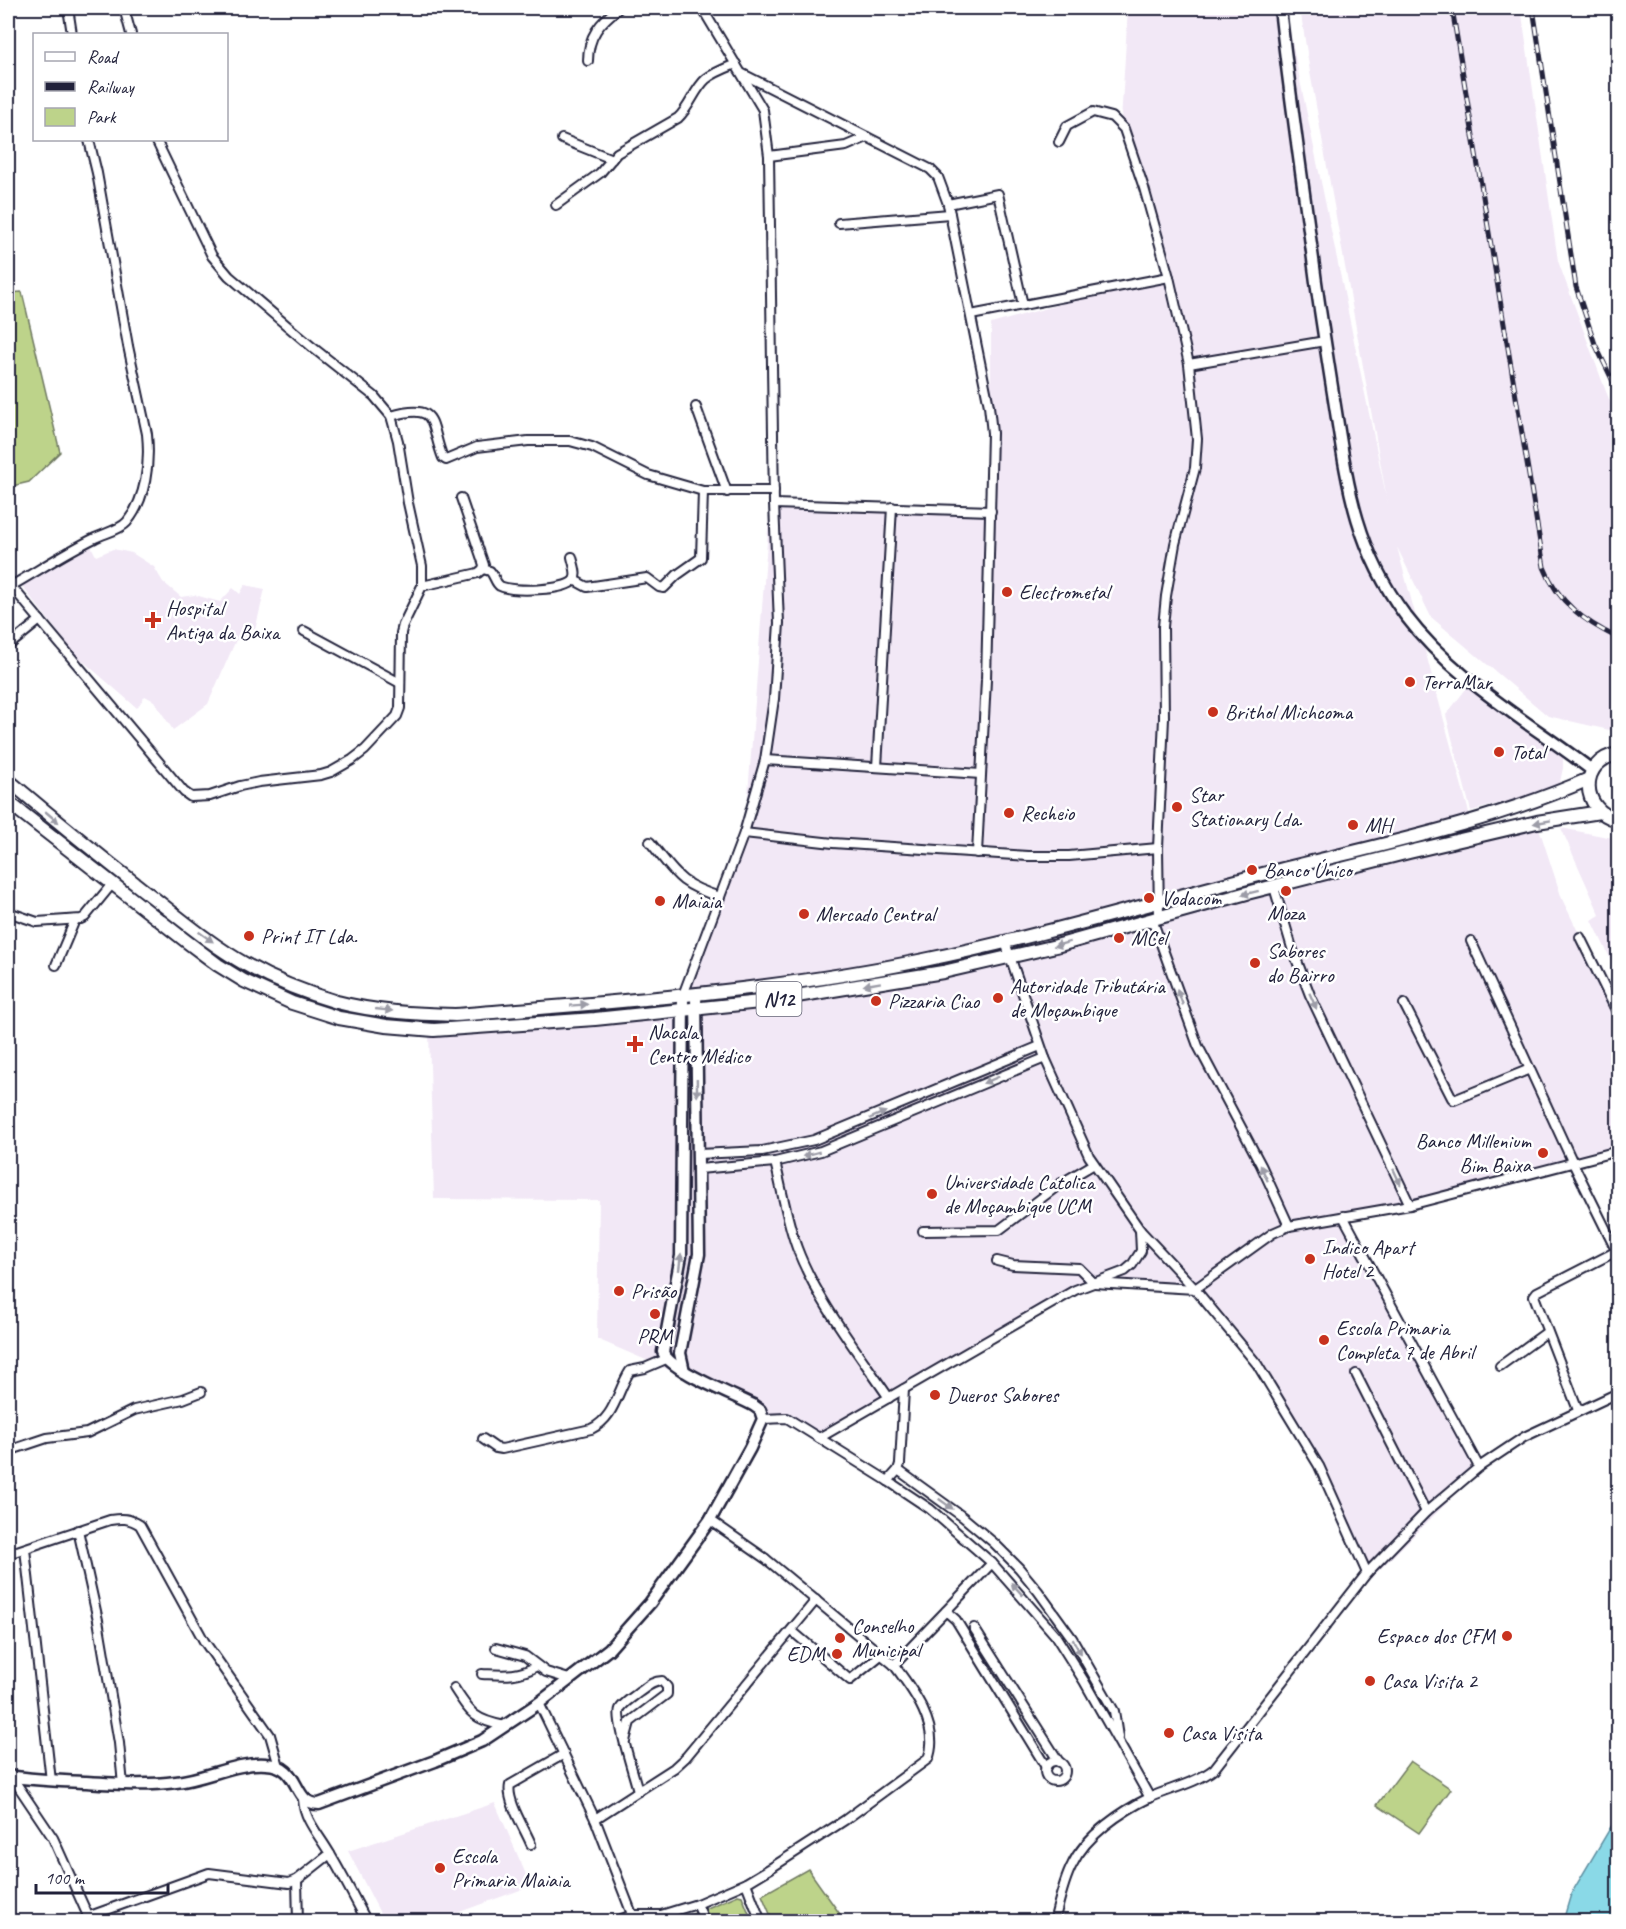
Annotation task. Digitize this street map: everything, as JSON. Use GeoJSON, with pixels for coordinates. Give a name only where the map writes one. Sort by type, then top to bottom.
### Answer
{"type":"FeatureCollection","features":[{"type":"Feature","properties":{"kind":"main road"},"geometry":{"type":"LineString","coordinates":[[1618,754],[1602,761],[1591,775],[1590,797],[1600,812],[1609,818],[1618,820]]}},
{"type":"Feature","properties":{"kind":"main road","name":"N12"},"geometry":{"type":"LineString","coordinates":[[8,780],[76,837],[206,938],[244,964],[328,999],[372,1009],[454,1015],[696,994],[817,979],[923,960],[1005,942],[1406,838],[1544,798],[1591,775]]}},
{"type":"Feature","properties":{"kind":"main road","name":"N12"},"geometry":{"type":"LineString","coordinates":[[8,802],[218,965],[244,981],[292,1003],[349,1020],[434,1030],[595,1019],[696,1009],[829,992],[943,972],[1010,957],[1409,852],[1538,822],[1600,812]]}},
{"type":"Feature","properties":{"kind":"main road"},"geometry":{"type":"LineString","coordinates":[[1406,838],[1409,852]]}},
{"type":"Feature","properties":{"kind":"street"},"geometry":{"type":"LineString","coordinates":[[68,8],[72,33]]}},
{"type":"Feature","properties":{"kind":"street"},"geometry":{"type":"LineString","coordinates":[[124,8],[131,33]]}},
{"type":"Feature","properties":{"kind":"street"},"geometry":{"type":"LineString","coordinates":[[588,61],[591,39],[599,26],[619,8]]}},
{"type":"Feature","properties":{"kind":"street"},"geometry":{"type":"LineString","coordinates":[[303,1799],[308,1803],[320,1804],[468,1748],[507,1726],[615,1643],[650,1603],[710,1520],[750,1448],[763,1419],[760,1410],[753,1405],[684,1371],[666,1359],[663,1347],[677,1288],[681,1256],[683,995],[744,833],[765,760],[774,699],[779,623],[774,504],[769,156],[763,110],[702,8]]}},
{"type":"Feature","properties":{"kind":"street"},"geometry":{"type":"LineString","coordinates":[[1280,8],[1324,341],[1342,456],[1362,536],[1378,574],[1406,615],[1437,652],[1462,675],[1591,775]]}},
{"type":"Feature","properties":{"kind":"street"},"geometry":{"type":"LineString","coordinates":[[556,206],[600,174],[624,148],[678,118],[706,80],[717,72],[736,64]]}},
{"type":"Feature","properties":{"kind":"street"},"geometry":{"type":"LineString","coordinates":[[741,73],[936,172],[948,204],[989,406],[992,433],[977,854]]}},
{"type":"Feature","properties":{"kind":"street"},"geometry":{"type":"LineString","coordinates":[[1059,142],[1067,126],[1093,112],[1112,117],[1124,129],[1144,188],[1169,277],[1189,364],[1195,405],[1197,454],[1175,544],[1163,627],[1164,718],[1158,902],[1155,918],[1198,1046],[1261,1165],[1289,1226]]}},
{"type":"Feature","properties":{"kind":"street"},"geometry":{"type":"LineString","coordinates":[[769,156],[846,146],[867,137]]}},
{"type":"Feature","properties":{"kind":"street"},"geometry":{"type":"LineString","coordinates":[[562,139],[612,159]]}},
{"type":"Feature","properties":{"kind":"street"},"geometry":{"type":"LineString","coordinates":[[89,141],[147,434],[145,478],[141,497],[126,523],[9,584],[184,792],[191,797],[210,796],[259,782],[331,772],[365,750],[393,723],[400,708],[403,625],[422,586],[419,550],[391,416],[374,396],[237,283],[212,256],[156,141]]}},
{"type":"Feature","properties":{"kind":"street"},"geometry":{"type":"LineString","coordinates":[[948,204],[998,194],[1023,305]]}},
{"type":"Feature","properties":{"kind":"street"},"geometry":{"type":"LineString","coordinates":[[839,223],[950,214]]}},
{"type":"Feature","properties":{"kind":"street"},"geometry":{"type":"LineString","coordinates":[[971,315],[1169,277]]}},
{"type":"Feature","properties":{"kind":"street"},"geometry":{"type":"LineString","coordinates":[[1189,364],[1324,341]]}},
{"type":"Feature","properties":{"kind":"street"},"geometry":{"type":"LineString","coordinates":[[696,407],[727,492]]}},
{"type":"Feature","properties":{"kind":"street"},"geometry":{"type":"LineString","coordinates":[[391,416],[409,411],[423,412],[430,418],[436,430],[442,458],[446,460],[477,447],[528,441],[570,441],[592,447],[648,476],[703,491],[774,491]]}},
{"type":"Feature","properties":{"kind":"street"},"geometry":{"type":"LineString","coordinates":[[574,580],[587,587],[647,578],[659,587],[668,586],[677,575],[701,558],[703,491]]}},
{"type":"Feature","properties":{"kind":"street"},"geometry":{"type":"LineString","coordinates":[[460,498],[484,565],[483,569]]}},
{"type":"Feature","properties":{"kind":"street"},"geometry":{"type":"LineString","coordinates":[[774,504],[991,511]]}},
{"type":"Feature","properties":{"kind":"street"},"geometry":{"type":"LineString","coordinates":[[877,767],[892,507]]}},
{"type":"Feature","properties":{"kind":"street"},"geometry":{"type":"LineString","coordinates":[[422,586],[477,573],[483,569],[490,571],[499,585],[504,587],[532,590],[555,588],[574,580],[573,557]]}},
{"type":"Feature","properties":{"kind":"street"},"geometry":{"type":"LineString","coordinates":[[8,646],[40,620]]}},
{"type":"Feature","properties":{"kind":"street"},"geometry":{"type":"LineString","coordinates":[[304,631],[400,683]]}},
{"type":"Feature","properties":{"kind":"street"},"geometry":{"type":"LineString","coordinates":[[765,760],[981,774]]}},
{"type":"Feature","properties":{"kind":"street"},"geometry":{"type":"LineString","coordinates":[[744,833],[833,843],[977,854],[1069,855],[1158,848]]}},
{"type":"Feature","properties":{"kind":"street"},"geometry":{"type":"LineString","coordinates":[[650,842],[682,880],[698,890],[720,897]]}},
{"type":"Feature","properties":{"kind":"street"},"geometry":{"type":"LineString","coordinates":[[8,912],[37,922],[75,920],[85,917],[112,884]]}},
{"type":"Feature","properties":{"kind":"street"},"geometry":{"type":"LineString","coordinates":[[1274,887],[1292,948],[1310,994],[1410,1205]]}},
{"type":"Feature","properties":{"kind":"street"},"geometry":{"type":"LineString","coordinates":[[56,965],[75,920]]}},
{"type":"Feature","properties":{"kind":"street"},"geometry":{"type":"LineString","coordinates":[[1580,937],[1618,1014]]}},
{"type":"Feature","properties":{"kind":"street"},"geometry":{"type":"LineString","coordinates":[[1471,941],[1573,1163],[1618,1252],[1537,1292],[1535,1300],[1578,1410]]}},
{"type":"Feature","properties":{"kind":"street"},"geometry":{"type":"LineString","coordinates":[[1005,942],[1040,1046],[1094,1164],[1140,1230],[1195,1289],[1257,1364],[1319,1466],[1367,1573]]}},
{"type":"Feature","properties":{"kind":"street"},"geometry":{"type":"LineString","coordinates":[[684,1371],[680,1353],[699,1254],[696,994],[692,972]]}},
{"type":"Feature","properties":{"kind":"street"},"geometry":{"type":"LineString","coordinates":[[1404,1004],[1455,1100],[1530,1069]]}},
{"type":"Feature","properties":{"kind":"street"},"geometry":{"type":"LineString","coordinates":[[699,1154],[762,1151],[814,1140],[1040,1046]]}},
{"type":"Feature","properties":{"kind":"street"},"geometry":{"type":"LineString","coordinates":[[699,1169],[775,1162],[821,1151],[1045,1058]]}},
{"type":"Feature","properties":{"kind":"street"},"geometry":{"type":"LineString","coordinates":[[997,1261],[1013,1265],[1075,1268],[1083,1270],[1094,1283],[1195,1289],[1274,1233],[1289,1226],[1410,1205],[1618,1151]]}},
{"type":"Feature","properties":{"kind":"street"},"geometry":{"type":"LineString","coordinates":[[775,1162],[796,1246],[807,1270],[824,1300],[889,1398]]}},
{"type":"Feature","properties":{"kind":"street"},"geometry":{"type":"LineString","coordinates":[[923,1231],[999,1230],[1060,1184],[1094,1164]]}},
{"type":"Feature","properties":{"kind":"street"},"geometry":{"type":"LineString","coordinates":[[1343,1216],[1479,1467]]}},
{"type":"Feature","properties":{"kind":"street"},"geometry":{"type":"LineString","coordinates":[[819,1438],[1075,1290],[1115,1276],[1132,1265],[1141,1251],[1140,1230]]}},
{"type":"Feature","properties":{"kind":"street"},"geometry":{"type":"LineString","coordinates":[[1500,1366],[1547,1332]]}},
{"type":"Feature","properties":{"kind":"street"},"geometry":{"type":"LineString","coordinates":[[483,1439],[499,1449],[591,1430],[599,1425],[613,1408],[630,1371],[666,1359]]}},
{"type":"Feature","properties":{"kind":"street"},"geometry":{"type":"LineString","coordinates":[[1356,1374],[1426,1512]]}},
{"type":"Feature","properties":{"kind":"street"},"geometry":{"type":"LineString","coordinates":[[888,1481],[898,1470],[904,1389]]}},
{"type":"Feature","properties":{"kind":"street"},"geometry":{"type":"LineString","coordinates":[[8,1450],[47,1438],[87,1432],[134,1410],[183,1399],[201,1392]]}},
{"type":"Feature","properties":{"kind":"street"},"geometry":{"type":"LineString","coordinates":[[1054,1922],[1069,1870],[1079,1854],[1106,1826],[1123,1813],[1150,1798],[1204,1776],[1214,1769],[1367,1573],[1426,1512],[1479,1467],[1535,1430],[1618,1393]]}},
{"type":"Feature","properties":{"kind":"street"},"geometry":{"type":"LineString","coordinates":[[763,1419],[787,1418],[888,1481],[930,1509],[992,1563],[1055,1635],[1150,1798]]}},
{"type":"Feature","properties":{"kind":"street"},"geometry":{"type":"LineString","coordinates":[[898,1470],[971,1523],[994,1543],[1032,1583],[1072,1638],[1114,1711],[1119,1742]]}},
{"type":"Feature","properties":{"kind":"street"},"geometry":{"type":"LineString","coordinates":[[8,1554],[78,1530],[122,1518],[131,1519],[140,1525],[204,1641],[270,1735],[279,1766],[293,1779],[303,1799],[308,1820],[330,1854],[367,1922]]}},
{"type":"Feature","properties":{"kind":"street"},"geometry":{"type":"LineString","coordinates":[[614,1922],[661,1915],[697,1904],[746,1883],[817,1839],[928,1759],[932,1744],[921,1706],[894,1665],[766,1559],[710,1520]]}},
{"type":"Feature","properties":{"kind":"street"},"geometry":{"type":"LineString","coordinates":[[78,1530],[98,1620],[119,1743],[123,1785]]}},
{"type":"Feature","properties":{"kind":"street"},"geometry":{"type":"LineString","coordinates":[[25,1549],[51,1780]]}},
{"type":"Feature","properties":{"kind":"street"},"geometry":{"type":"LineString","coordinates":[[894,1665],[992,1563]]}},
{"type":"Feature","properties":{"kind":"street"},"geometry":{"type":"LineString","coordinates":[[595,1820],[674,1768],[686,1757],[816,1600]]}},
{"type":"Feature","properties":{"kind":"street"},"geometry":{"type":"LineString","coordinates":[[946,1611],[956,1620],[1046,1767],[1049,1778],[1059,1780],[1065,1770],[974,1628]]}},
{"type":"Feature","properties":{"kind":"street"},"geometry":{"type":"LineString","coordinates":[[792,1631],[850,1680],[882,1654]]}},
{"type":"Feature","properties":{"kind":"street"},"geometry":{"type":"LineString","coordinates":[[496,1648],[525,1656],[546,1672],[569,1680]]}},
{"type":"Feature","properties":{"kind":"street"},"geometry":{"type":"LineString","coordinates":[[482,1674],[514,1675],[537,1666]]}},
{"type":"Feature","properties":{"kind":"street"},"geometry":{"type":"LineString","coordinates":[[625,1742],[628,1725],[632,1720],[667,1695],[667,1687],[662,1681],[648,1686],[620,1708],[619,1716],[625,1742],[638,1791]]}},
{"type":"Feature","properties":{"kind":"street"},"geometry":{"type":"LineString","coordinates":[[454,1688],[476,1717],[485,1722],[507,1726]]}},
{"type":"Feature","properties":{"kind":"street"},"geometry":{"type":"LineString","coordinates":[[539,1703],[595,1820],[634,1918]]}},
{"type":"Feature","properties":{"kind":"street"},"geometry":{"type":"LineString","coordinates":[[531,1844],[508,1791],[510,1785],[564,1754]]}},
{"type":"Feature","properties":{"kind":"street"},"geometry":{"type":"LineString","coordinates":[[1046,1767],[1050,1763],[1059,1762]]}},
{"type":"Feature","properties":{"kind":"street"},"geometry":{"type":"LineString","coordinates":[[10,1777],[123,1785],[178,1782],[254,1764],[279,1766]]}},
{"type":"Feature","properties":{"kind":"street"},"geometry":{"type":"LineString","coordinates":[[10,1777],[53,1838],[91,1919],[209,1874],[220,1873],[289,1883],[297,1880],[330,1854]]}},
{"type":"Feature","properties":{"kind":"street"},"geometry":{"type":"LineString","coordinates":[[297,1880],[298,1922]]}},
{"type":"Feature","properties":{"kind":"street"},"geometry":{"type":"LineString","coordinates":[[746,1883],[760,1922]]}},
{"type":"Feature","properties":{"kind":"street"},"geometry":{"type":"LineString","coordinates":[[697,1904],[705,1922]]}},
{"type":"Feature","properties":{"kind":"street"},"geometry":{"type":"LineString","coordinates":[[652,1922],[661,1915]]}},
{"type":"Feature","properties":{"kind":"shaded area"},"geometry":{"type":"Polygon","coordinates":[[[1128,8],[1285,8],[1388,505],[1300,8],[1521,8],[1558,261],[1618,421],[1618,732],[1548,716],[1431,617],[1397,547],[1471,820],[1273,872],[1276,885],[1537,822],[1562,899],[1618,1013],[1618,1146],[1410,1202],[1346,1216],[1480,1470],[1371,1578],[1322,1466],[1199,1284],[1093,1281],[906,1387],[819,1443],[758,1408],[597,1339],[599,1200],[434,1199],[429,1033],[679,1014],[690,963],[745,834],[770,502],[991,511],[991,324],[1170,273],[1121,121],[1128,8]]]}},
{"type":"Feature","properties":{"kind":"shaded area","name":"Hospital Antiga da Baixa"},"geometry":{"type":"Polygon","coordinates":[[[91,546],[96,556],[113,549],[132,553],[154,567],[163,582],[181,597],[195,595],[220,602],[233,588],[240,594],[245,585],[265,589],[253,638],[236,640],[208,704],[173,730],[154,701],[145,696],[137,708],[76,655],[22,586],[91,546]]]}},
{"type":"Feature","properties":{"kind":"shaded area"},"geometry":{"type":"Polygon","coordinates":[[[1469,685],[1553,745],[1563,756],[1560,782],[1547,791],[1471,811],[1446,715],[1469,685]]]}},
{"type":"Feature","properties":{"kind":"shaded area"},"geometry":{"type":"Polygon","coordinates":[[[1561,828],[1618,839],[1618,975],[1592,920],[1600,915],[1561,828]]]}},
{"type":"Feature","properties":{"kind":"shaded area","name":"Escola Primaria Maiaia"},"geometry":{"type":"Polygon","coordinates":[[[495,1803],[531,1886],[435,1921],[384,1921],[348,1851],[495,1803]]]}},
{"type":"Feature","properties":{"kind":"green space"},"geometry":{"type":"Polygon","coordinates":[[[22,292],[60,452],[29,482],[8,487],[8,293],[22,292]]]}},
{"type":"Feature","properties":{"kind":"green space"},"geometry":{"type":"Polygon","coordinates":[[[1410,1761],[1451,1789],[1419,1833],[1377,1805],[1410,1761]]]}},
{"type":"Feature","properties":{"kind":"green space"},"geometry":{"type":"Polygon","coordinates":[[[808,1869],[842,1917],[834,1921],[773,1921],[762,1895],[808,1869]]]}},
{"type":"Feature","properties":{"kind":"green space"},"geometry":{"type":"Polygon","coordinates":[[[738,1895],[742,1896],[752,1921],[674,1922],[738,1895]]]}},
{"type":"Feature","properties":{"kind":"water"},"geometry":{"type":"Polygon","coordinates":[[[1618,1815],[1618,1921],[1563,1921],[1571,1894],[1618,1815]]]}},
{"type":"Feature","properties":{"kind":"railway"},"geometry":{"type":"LineString","coordinates":[[1452,8],[1544,567],[1557,591],[1574,610],[1594,625],[1618,638]]}},
{"type":"Feature","properties":{"kind":"railway"},"geometry":{"type":"LineString","coordinates":[[1533,8],[1576,287],[1595,344],[1618,392]]}},
{"type":"Feature","properties":{"kind":"place","name":"Electrometal"},"geometry":{"type":"Point","coordinates":[1007,592]}},
{"type":"Feature","properties":{"kind":"place","name":"Hospital Antiga da Baixa"},"geometry":{"type":"Point","coordinates":[153,620]}},
{"type":"Feature","properties":{"kind":"place","name":"TerraMar"},"geometry":{"type":"Point","coordinates":[1410,682]}},
{"type":"Feature","properties":{"kind":"place","name":"Brithol Michcoma"},"geometry":{"type":"Point","coordinates":[1213,712]}},
{"type":"Feature","properties":{"kind":"place","name":"Total"},"geometry":{"type":"Point","coordinates":[1499,752]}},
{"type":"Feature","properties":{"kind":"place","name":"Star Stationary Lda."},"geometry":{"type":"Point","coordinates":[1177,807]}},
{"type":"Feature","properties":{"kind":"place","name":"Recheio"},"geometry":{"type":"Point","coordinates":[1009,813]}},
{"type":"Feature","properties":{"kind":"place","name":"MH"},"geometry":{"type":"Point","coordinates":[1353,825]}},
{"type":"Feature","properties":{"kind":"place","name":"Banco Único"},"geometry":{"type":"Point","coordinates":[1252,870]}},
{"type":"Feature","properties":{"kind":"place","name":"Moza"},"geometry":{"type":"Point","coordinates":[1286,891]}},
{"type":"Feature","properties":{"kind":"place","name":"Vodacom"},"geometry":{"type":"Point","coordinates":[1149,898]}},
{"type":"Feature","properties":{"kind":"place","name":"Maiaia"},"geometry":{"type":"Point","coordinates":[660,901]}},
{"type":"Feature","properties":{"kind":"place","name":"Mercado Central"},"geometry":{"type":"Point","coordinates":[804,914]}},
{"type":"Feature","properties":{"kind":"place","name":"Print IT Lda."},"geometry":{"type":"Point","coordinates":[249,936]}},
{"type":"Feature","properties":{"kind":"place","name":"MCel"},"geometry":{"type":"Point","coordinates":[1119,938]}},
{"type":"Feature","properties":{"kind":"place","name":"Sabores do Bairro"},"geometry":{"type":"Point","coordinates":[1255,963]}},
{"type":"Feature","properties":{"kind":"place","name":"Autoridade Tributária de Moçambique"},"geometry":{"type":"Point","coordinates":[998,998]}},
{"type":"Feature","properties":{"kind":"place","name":"Pizzaria Ciao"},"geometry":{"type":"Point","coordinates":[876,1001]}},
{"type":"Feature","properties":{"kind":"place","name":"Nacala Centro Médico"},"geometry":{"type":"Point","coordinates":[635,1044]}},
{"type":"Feature","properties":{"kind":"place","name":"Banco Millenium Bim Baixa"},"geometry":{"type":"Point","coordinates":[1543,1153]}},
{"type":"Feature","properties":{"kind":"place","name":"Universidade Catolica de Moçambique UCM"},"geometry":{"type":"Point","coordinates":[932,1194]}},
{"type":"Feature","properties":{"kind":"place","name":"Indico Apart Hotel 2"},"geometry":{"type":"Point","coordinates":[1310,1259]}},
{"type":"Feature","properties":{"kind":"place","name":"Prisão"},"geometry":{"type":"Point","coordinates":[619,1291]}},
{"type":"Feature","properties":{"kind":"place","name":"PRM"},"geometry":{"type":"Point","coordinates":[655,1314]}},
{"type":"Feature","properties":{"kind":"place","name":"Escola Primaria Completa 7 de Abril"},"geometry":{"type":"Point","coordinates":[1324,1340]}},
{"type":"Feature","properties":{"kind":"place","name":"Dueros Sabores"},"geometry":{"type":"Point","coordinates":[935,1395]}},
{"type":"Feature","properties":{"kind":"place","name":"Espaco dos CFM"},"geometry":{"type":"Point","coordinates":[1507,1636]}},
{"type":"Feature","properties":{"kind":"place","name":"Conselho Municipal"},"geometry":{"type":"Point","coordinates":[840,1638]}},
{"type":"Feature","properties":{"kind":"place","name":"EDM"},"geometry":{"type":"Point","coordinates":[837,1654]}},
{"type":"Feature","properties":{"kind":"place","name":"Casa Visita 2"},"geometry":{"type":"Point","coordinates":[1370,1681]}},
{"type":"Feature","properties":{"kind":"place","name":"Casa Visita"},"geometry":{"type":"Point","coordinates":[1169,1733]}},
{"type":"Feature","properties":{"kind":"place","name":"Escola Primaria Maiaia"},"geometry":{"type":"Point","coordinates":[440,1868]}}]}
